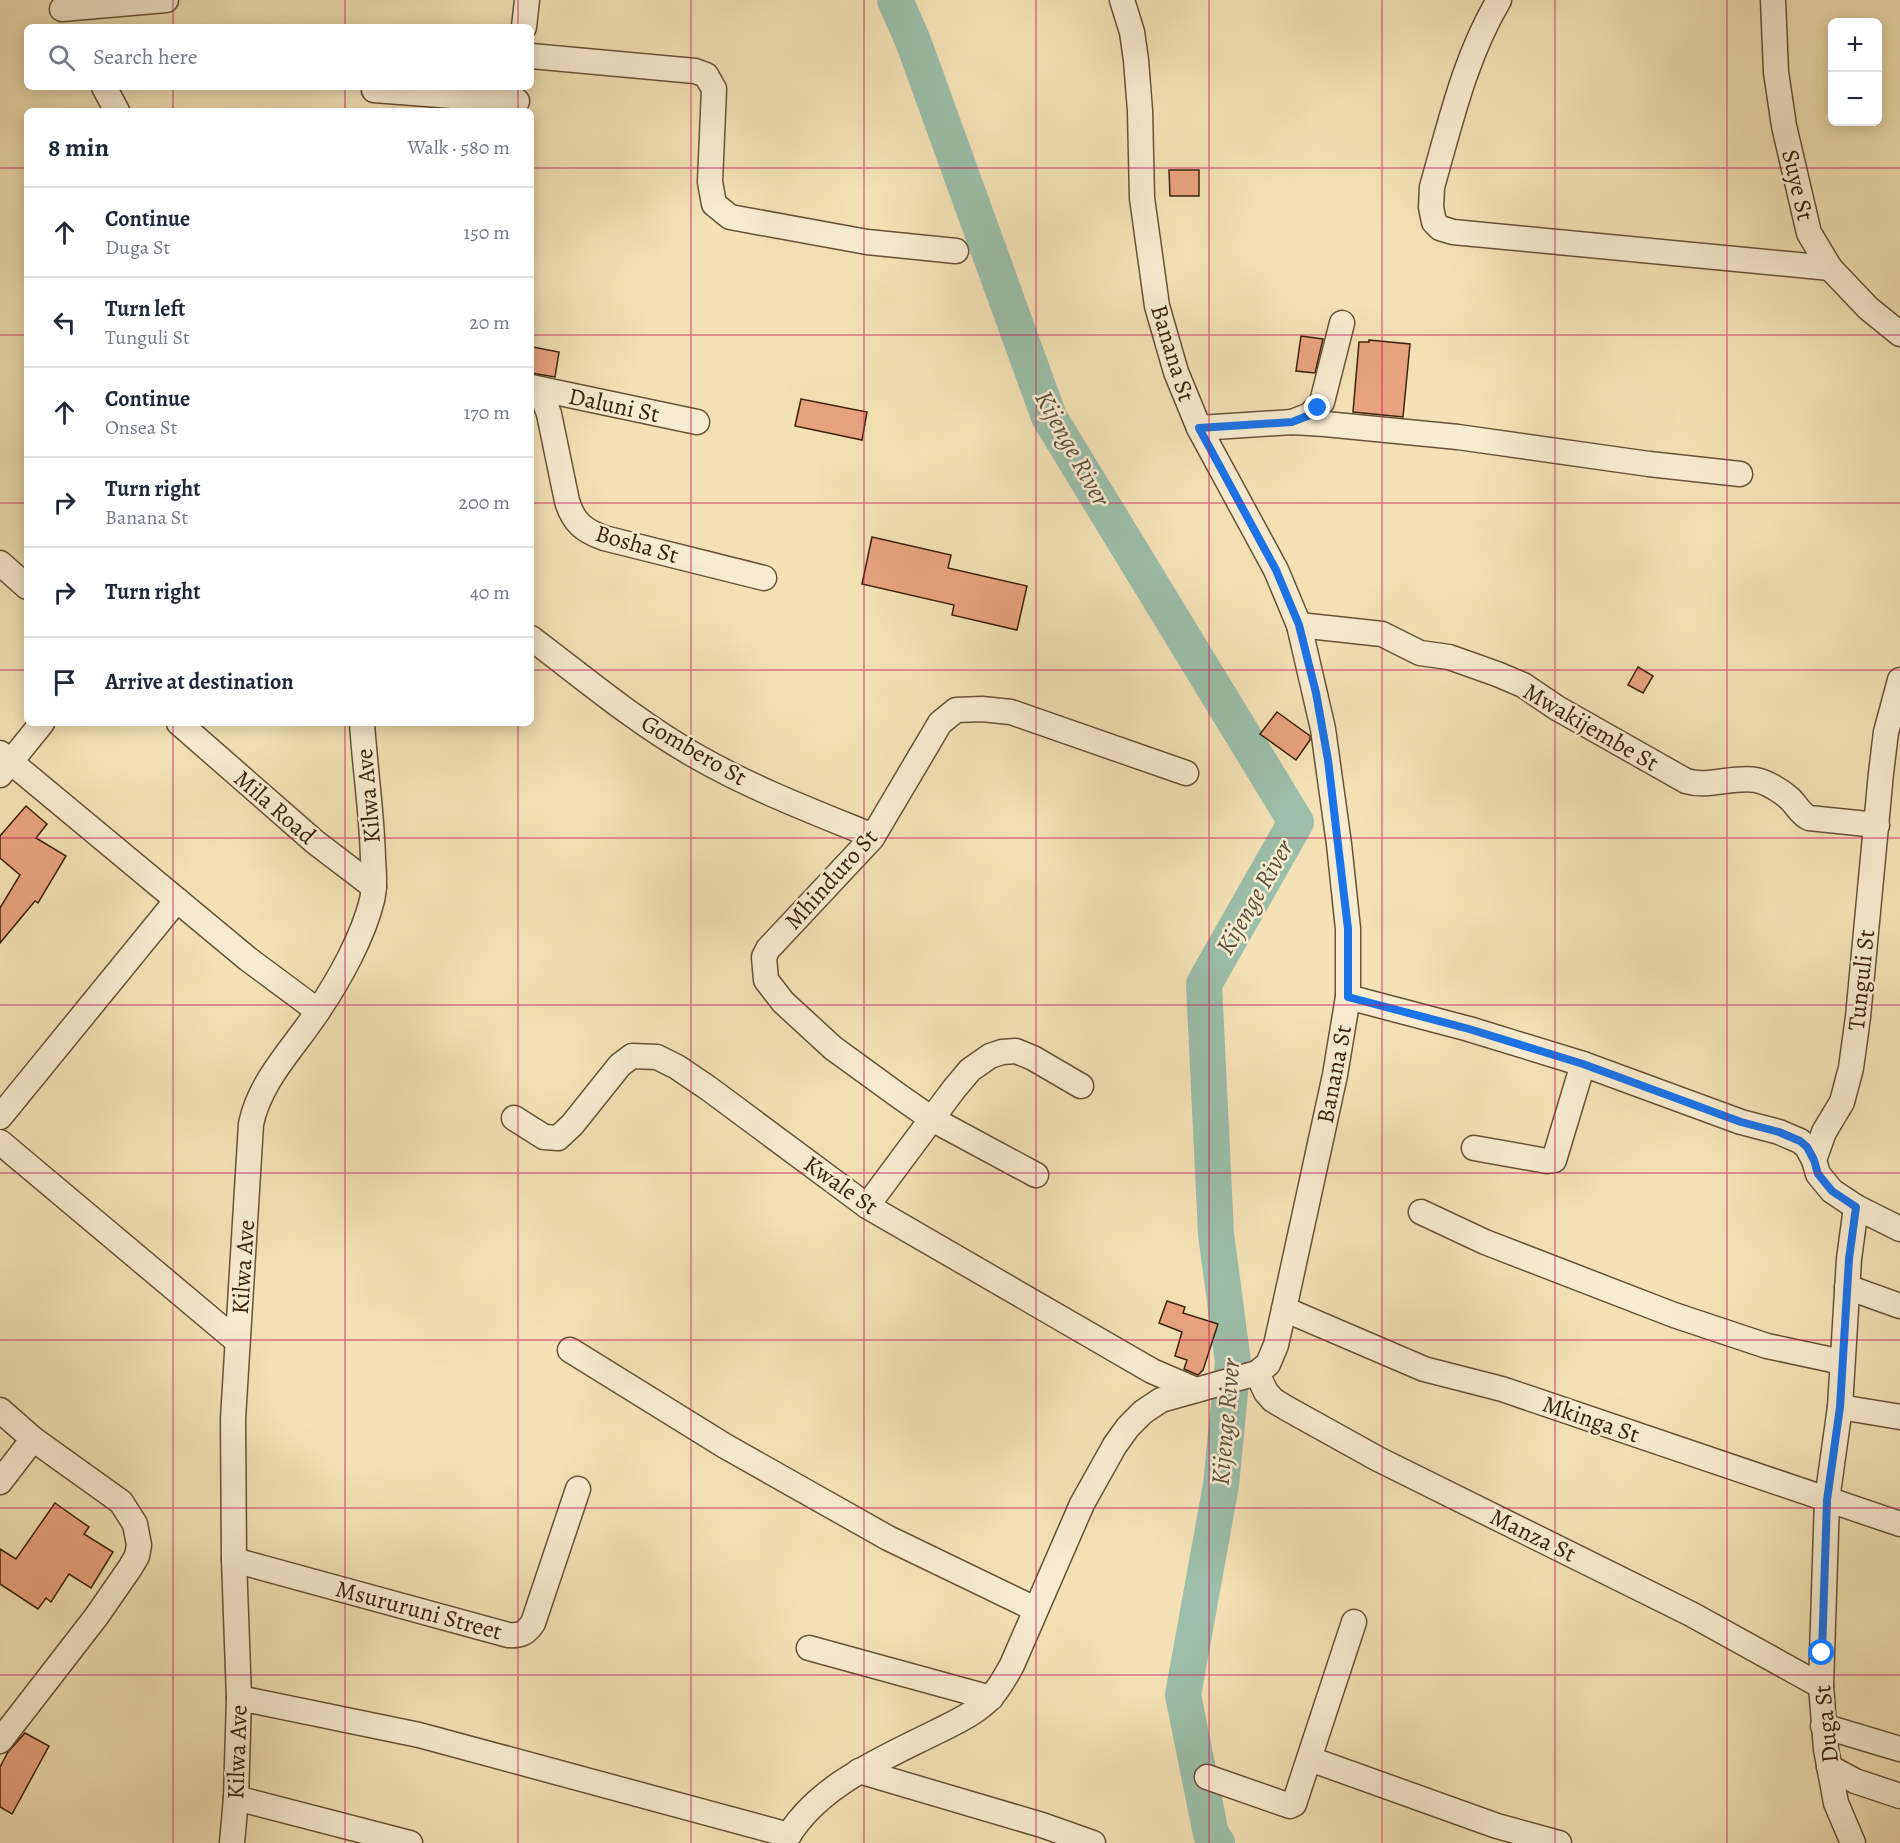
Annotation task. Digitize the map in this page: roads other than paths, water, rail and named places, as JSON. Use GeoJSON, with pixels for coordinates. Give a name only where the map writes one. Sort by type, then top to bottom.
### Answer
{"type":"FeatureCollection","features":[{"type":"Feature","properties":{"kind":"street"},"geometry":{"type":"LineString","coordinates":[[63,12],[166,0]]}},
{"type":"Feature","properties":{"kind":"street"},"geometry":{"type":"LineString","coordinates":[[524,24],[527,0]]}},
{"type":"Feature","properties":{"kind":"street","name":"Banana St"},"geometry":{"type":"LineString","coordinates":[[1122,0],[1132,32],[1136,60],[1142,198],[1156,306],[1173,363],[1199,428],[1276,570],[1299,625],[1316,693],[1328,760],[1348,929],[1348,997],[1332,1087],[1276,1345],[1268,1364],[1252,1374]]}},
{"type":"Feature","properties":{"kind":"street"},"geometry":{"type":"LineString","coordinates":[[1499,0],[1467,68],[1432,187],[1431,207],[1434,222],[1440,228],[1453,232],[1830,268]]}},
{"type":"Feature","properties":{"kind":"street","name":"Suye St"},"geometry":{"type":"LineString","coordinates":[[1773,0],[1776,72],[1784,126],[1809,233],[1830,268],[1868,309],[1900,334]]}},
{"type":"Feature","properties":{"kind":"street"},"geometry":{"type":"LineString","coordinates":[[534,56],[695,71],[706,75],[714,89],[710,182],[714,204],[730,217],[867,242],[956,251]]}},
{"type":"Feature","properties":{"kind":"street"},"geometry":{"type":"LineString","coordinates":[[106,90],[115,108]]}},
{"type":"Feature","properties":{"kind":"street"},"geometry":{"type":"LineString","coordinates":[[374,90],[518,100]]}},
{"type":"Feature","properties":{"kind":"street"},"geometry":{"type":"LineString","coordinates":[[1292,422],[1310,415],[1322,402],[1342,323]]}},
{"type":"Feature","properties":{"kind":"street","name":"Daluni St"},"geometry":{"type":"LineString","coordinates":[[536,388],[697,422]]}},
{"type":"Feature","properties":{"kind":"street","name":"Bosha St"},"geometry":{"type":"LineString","coordinates":[[536,388],[549,414],[569,508],[579,525],[590,533],[604,538],[764,578]]}},
{"type":"Feature","properties":{"kind":"street"},"geometry":{"type":"LineString","coordinates":[[1199,428],[1292,422],[1458,437],[1740,474]]}},
{"type":"Feature","properties":{"kind":"street"},"geometry":{"type":"LineString","coordinates":[[0,563],[24,584]]}},
{"type":"Feature","properties":{"kind":"street","name":"Mwakijembe St"},"geometry":{"type":"LineString","coordinates":[[1299,625],[1382,634],[1420,652],[1449,657],[1497,674],[1523,685],[1574,718],[1686,781],[1696,784],[1755,780],[1766,783],[1790,798],[1809,818],[1876,825]]}},
{"type":"Feature","properties":{"kind":"street","name":"Gombero St"},"geometry":{"type":"LineString","coordinates":[[534,640],[637,717],[693,755],[785,800],[873,836]]}},
{"type":"Feature","properties":{"kind":"street","name":"Tunguli St"},"geometry":{"type":"LineString","coordinates":[[1814,1160],[1824,1132],[1842,1102],[1851,1068],[1886,732],[1900,680]]}},
{"type":"Feature","properties":{"kind":"street","name":"Mhinduro St"},"geometry":{"type":"LineString","coordinates":[[1036,1175],[932,1119],[833,1048],[783,1002],[766,980],[764,957],[768,949],[873,836],[940,723],[956,710],[982,709],[1011,712],[1186,773]]}},
{"type":"Feature","properties":{"kind":"street"},"geometry":{"type":"LineString","coordinates":[[39,726],[4,763],[248,959],[318,1011]]}},
{"type":"Feature","properties":{"kind":"street","name":"Mila Road"},"geometry":{"type":"LineString","coordinates":[[182,726],[315,842],[374,887]]}},
{"type":"Feature","properties":{"kind":"street","name":"Kilwa Ave"},"geometry":{"type":"LineString","coordinates":[[232,1843],[236,1798],[239,1698],[234,1560],[233,1419],[250,1139],[254,1109],[263,1089],[318,1011],[347,962],[372,902],[373,838],[362,726]]}},
{"type":"Feature","properties":{"kind":"street"},"geometry":{"type":"LineString","coordinates":[[0,1117],[177,900]]}},
{"type":"Feature","properties":{"kind":"street"},"geometry":{"type":"LineString","coordinates":[[1348,997],[1469,1029],[1583,1064],[1741,1122],[1779,1132],[1800,1141],[1807,1147],[1818,1174],[1832,1191],[1856,1207],[1900,1229]]}},
{"type":"Feature","properties":{"kind":"street"},"geometry":{"type":"LineString","coordinates":[[867,1206],[970,1070],[990,1056],[1016,1051],[1033,1058],[1081,1086]]}},
{"type":"Feature","properties":{"kind":"street","name":"Kwale St"},"geometry":{"type":"LineString","coordinates":[[514,1118],[544,1137],[558,1138],[572,1125],[620,1065],[632,1056],[657,1057],[677,1067],[708,1088],[867,1206],[1152,1371],[1205,1387]]}},
{"type":"Feature","properties":{"kind":"street"},"geometry":{"type":"LineString","coordinates":[[1474,1148],[1547,1161],[1554,1160],[1583,1064]]}},
{"type":"Feature","properties":{"kind":"street"},"geometry":{"type":"LineString","coordinates":[[0,1142],[237,1341]]}},
{"type":"Feature","properties":{"kind":"street","name":"Duga St"},"geometry":{"type":"LineString","coordinates":[[1853,1843],[1836,1803],[1823,1726],[1821,1686],[1827,1500],[1840,1407],[1847,1287],[1856,1207]]}},
{"type":"Feature","properties":{"kind":"street"},"geometry":{"type":"LineString","coordinates":[[1421,1212],[1485,1242],[1674,1315],[1767,1346],[1842,1362]]}},
{"type":"Feature","properties":{"kind":"street"},"geometry":{"type":"LineString","coordinates":[[1847,1287],[1900,1306]]}},
{"type":"Feature","properties":{"kind":"street","name":"Mkinga St"},"geometry":{"type":"LineString","coordinates":[[1284,1309],[1424,1369],[1502,1389],[1900,1524]]}},
{"type":"Feature","properties":{"kind":"street"},"geometry":{"type":"LineString","coordinates":[[570,1350],[725,1446],[888,1538],[1035,1610]]}},
{"type":"Feature","properties":{"kind":"street"},"geometry":{"type":"LineString","coordinates":[[239,1698],[419,1735],[787,1839],[797,1822],[811,1808],[859,1771],[959,1721],[991,1698],[1012,1665],[1082,1504],[1115,1445],[1143,1412],[1161,1400],[1252,1374]]}},
{"type":"Feature","properties":{"kind":"street","name":"Manza St"},"geometry":{"type":"LineString","coordinates":[[1252,1374],[1273,1400],[1388,1464],[1691,1614],[1821,1686]]}},
{"type":"Feature","properties":{"kind":"street"},"geometry":{"type":"LineString","coordinates":[[1840,1407],[1900,1417]]}},
{"type":"Feature","properties":{"kind":"street"},"geometry":{"type":"LineString","coordinates":[[0,1410],[33,1439],[121,1502],[135,1524],[139,1545],[137,1556],[103,1607],[0,1741]]}},
{"type":"Feature","properties":{"kind":"street"},"geometry":{"type":"LineString","coordinates":[[0,1482],[33,1439]]}},
{"type":"Feature","properties":{"kind":"street","name":"Msururuni Street"},"geometry":{"type":"LineString","coordinates":[[234,1560],[508,1635],[524,1634],[534,1623],[578,1489]]}},
{"type":"Feature","properties":{"kind":"street"},"geometry":{"type":"LineString","coordinates":[[1207,1778],[1290,1806],[1294,1804],[1354,1622]]}},
{"type":"Feature","properties":{"kind":"street"},"geometry":{"type":"LineString","coordinates":[[809,1648],[991,1698]]}},
{"type":"Feature","properties":{"kind":"street"},"geometry":{"type":"LineString","coordinates":[[1823,1726],[1900,1749]]}},
{"type":"Feature","properties":{"kind":"street"},"geometry":{"type":"LineString","coordinates":[[1310,1759],[1495,1834],[1558,1843]]}},
{"type":"Feature","properties":{"kind":"street"},"geometry":{"type":"LineString","coordinates":[[1829,1767],[1855,1781],[1900,1796]]}},
{"type":"Feature","properties":{"kind":"street"},"geometry":{"type":"LineString","coordinates":[[859,1771],[1042,1825],[1094,1843]]}},
{"type":"Feature","properties":{"kind":"street"},"geometry":{"type":"LineString","coordinates":[[236,1798],[410,1843]]}},
{"type":"Feature","properties":{"kind":"waterway","name":"Kijenge River"},"geometry":{"type":"LineString","coordinates":[[895,0],[913,41],[1049,417],[1296,822],[1204,984],[1216,1234],[1233,1362],[1221,1485],[1183,1695],[1211,1834],[1217,1843]]}}]}
